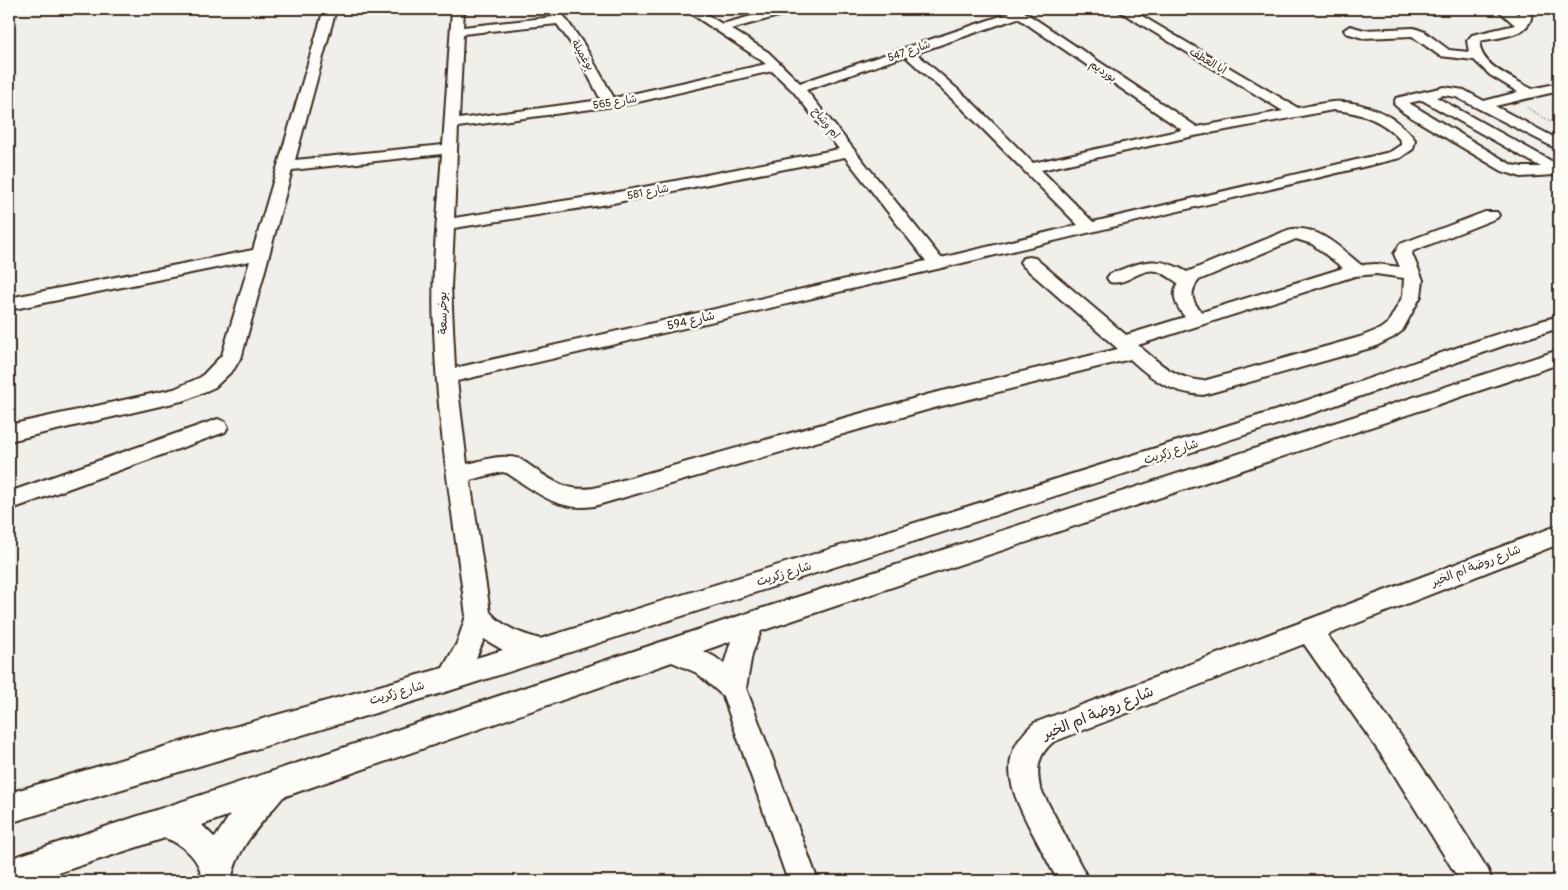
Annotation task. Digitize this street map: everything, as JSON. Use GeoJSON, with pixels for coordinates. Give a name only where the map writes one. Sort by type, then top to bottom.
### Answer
{"type":"FeatureCollection","features":[{"type":"Feature","properties":{"kind":"street"},"geometry":{"type":"LineString","coordinates":[[9,433],[179,395],[208,382],[227,364],[232,355],[330,9]]}},
{"type":"Feature","properties":{"kind":"street","name":"بوخرسعة"},"geometry":{"type":"LineString","coordinates":[[452,678],[469,646],[478,616],[446,377],[442,325],[458,9]]}},
{"type":"Feature","properties":{"kind":"street","name":"بوغميلة"},"geometry":{"type":"LineString","coordinates":[[553,9],[578,45],[610,103]]}},
{"type":"Feature","properties":{"kind":"street","name":"ام وشاح"},"geometry":{"type":"LineString","coordinates":[[690,9],[722,28],[776,66],[798,88],[936,264]]}},
{"type":"Feature","properties":{"kind":"street"},"geometry":{"type":"LineString","coordinates":[[722,28],[789,9]]}},
{"type":"Feature","properties":{"kind":"street","name":"ابا العطف"},"geometry":{"type":"LineString","coordinates":[[1122,9],[1294,112]]}},
{"type":"Feature","properties":{"kind":"street"},"geometry":{"type":"LineString","coordinates":[[1503,9],[1523,25]]}},
{"type":"Feature","properties":{"kind":"street"},"geometry":{"type":"LineString","coordinates":[[1523,25],[1525,9]]}},
{"type":"Feature","properties":{"kind":"street","name":"شارع 547"},"geometry":{"type":"LineString","coordinates":[[798,88],[908,52],[1015,11]]}},
{"type":"Feature","properties":{"kind":"street","name":"بورديم"},"geometry":{"type":"LineString","coordinates":[[1015,11],[1194,132]]}},
{"type":"Feature","properties":{"kind":"street"},"geometry":{"type":"LineString","coordinates":[[456,31],[561,20]]}},
{"type":"Feature","properties":{"kind":"street"},"geometry":{"type":"LineString","coordinates":[[1523,25],[1514,30],[1476,38],[1473,40],[1472,46],[1478,57],[1492,70],[1531,94]]}},
{"type":"Feature","properties":{"kind":"street"},"geometry":{"type":"LineString","coordinates":[[1350,30],[1364,34],[1414,32],[1445,53],[1478,57]]}},
{"type":"Feature","properties":{"kind":"street"},"geometry":{"type":"LineString","coordinates":[[908,52],[966,104],[1090,228]]}},
{"type":"Feature","properties":{"kind":"street","name":"شارع 565"},"geometry":{"type":"LineString","coordinates":[[451,124],[647,97],[776,66]]}},
{"type":"Feature","properties":{"kind":"street"},"geometry":{"type":"LineString","coordinates":[[1483,105],[1559,87]]}},
{"type":"Feature","properties":{"kind":"street"},"geometry":{"type":"LineString","coordinates":[[1554,170],[1521,172],[1507,168],[1408,110],[1401,104],[1405,99],[1444,90],[1454,91],[1559,146]]}},
{"type":"Feature","properties":{"kind":"street"},"geometry":{"type":"LineString","coordinates":[[1423,95],[1554,170]]}},
{"type":"Feature","properties":{"kind":"street","name":"شارع 594"},"geometry":{"type":"LineString","coordinates":[[446,377],[1090,228],[1395,155],[1408,146],[1408,140],[1395,128],[1370,113],[1358,109],[1333,106],[1294,112]]}},
{"type":"Feature","properties":{"kind":"street"},"geometry":{"type":"LineString","coordinates":[[1030,168],[1294,112]]}},
{"type":"Feature","properties":{"kind":"street"},"geometry":{"type":"LineString","coordinates":[[285,166],[450,149]]}},
{"type":"Feature","properties":{"kind":"street","name":"شارع 581"},"geometry":{"type":"LineString","coordinates":[[446,224],[608,200],[849,152]]}},
{"type":"Feature","properties":{"kind":"street"},"geometry":{"type":"LineString","coordinates":[[1029,262],[1159,374],[1175,383],[1194,388],[1212,387],[1367,342],[1387,333],[1400,321],[1415,286],[1403,254],[1406,248],[1491,215]]}},
{"type":"Feature","properties":{"kind":"street"},"geometry":{"type":"LineString","coordinates":[[1198,319],[1183,303],[1183,294],[1188,281],[1201,271],[1298,233],[1313,237],[1356,270]]}},
{"type":"Feature","properties":{"kind":"street"},"geometry":{"type":"LineString","coordinates":[[9,304],[260,254]]}},
{"type":"Feature","properties":{"kind":"street"},"geometry":{"type":"LineString","coordinates":[[1116,278],[1148,266],[1156,265],[1167,268],[1188,281]]}},
{"type":"Feature","properties":{"kind":"street"},"geometry":{"type":"LineString","coordinates":[[459,474],[502,464],[512,465],[560,496],[582,499],[594,498],[823,430],[1128,347],[1198,319],[1356,270],[1376,269],[1412,274]]}},
{"type":"Feature","properties":{"kind":"street","name":"شارع زكريت"},"geometry":{"type":"LineString","coordinates":[[9,808],[170,759],[452,678],[1214,438],[1310,407],[1501,339],[1558,324]]}},
{"type":"Feature","properties":{"kind":"street"},"geometry":{"type":"LineString","coordinates":[[9,874],[165,823],[751,623],[1559,356]]}},
{"type":"Feature","properties":{"kind":"street"},"geometry":{"type":"LineString","coordinates":[[1528,367],[1559,368]]}},
{"type":"Feature","properties":{"kind":"street"},"geometry":{"type":"LineString","coordinates":[[9,501],[218,427]]}},
{"type":"Feature","properties":{"kind":"street","name":"شارع روضة ام الخير"},"geometry":{"type":"LineString","coordinates":[[1074,881],[1028,792],[1024,780],[1023,768],[1025,757],[1035,739],[1053,729],[1308,630],[1558,537]]}},
{"type":"Feature","properties":{"kind":"street"},"geometry":{"type":"LineString","coordinates":[[478,616],[496,635],[509,642],[539,650]]}},
{"type":"Feature","properties":{"kind":"street"},"geometry":{"type":"LineString","coordinates":[[733,688],[739,654],[751,623]]}},
{"type":"Feature","properties":{"kind":"street"},"geometry":{"type":"LineString","coordinates":[[1308,630],[1380,728],[1418,784],[1477,881]]}},
{"type":"Feature","properties":{"kind":"street"},"geometry":{"type":"LineString","coordinates":[[674,650],[706,665],[733,688],[803,881]]}},
{"type":"Feature","properties":{"kind":"street"},"geometry":{"type":"LineString","coordinates":[[216,876],[225,851],[244,821],[276,785]]}},
{"type":"Feature","properties":{"kind":"street"},"geometry":{"type":"LineString","coordinates":[[165,823],[179,827],[203,844],[216,876]]}},
{"type":"Feature","properties":{"kind":"path"},"geometry":{"type":"LineString","coordinates":[[1510,99],[1559,126]]}}]}
